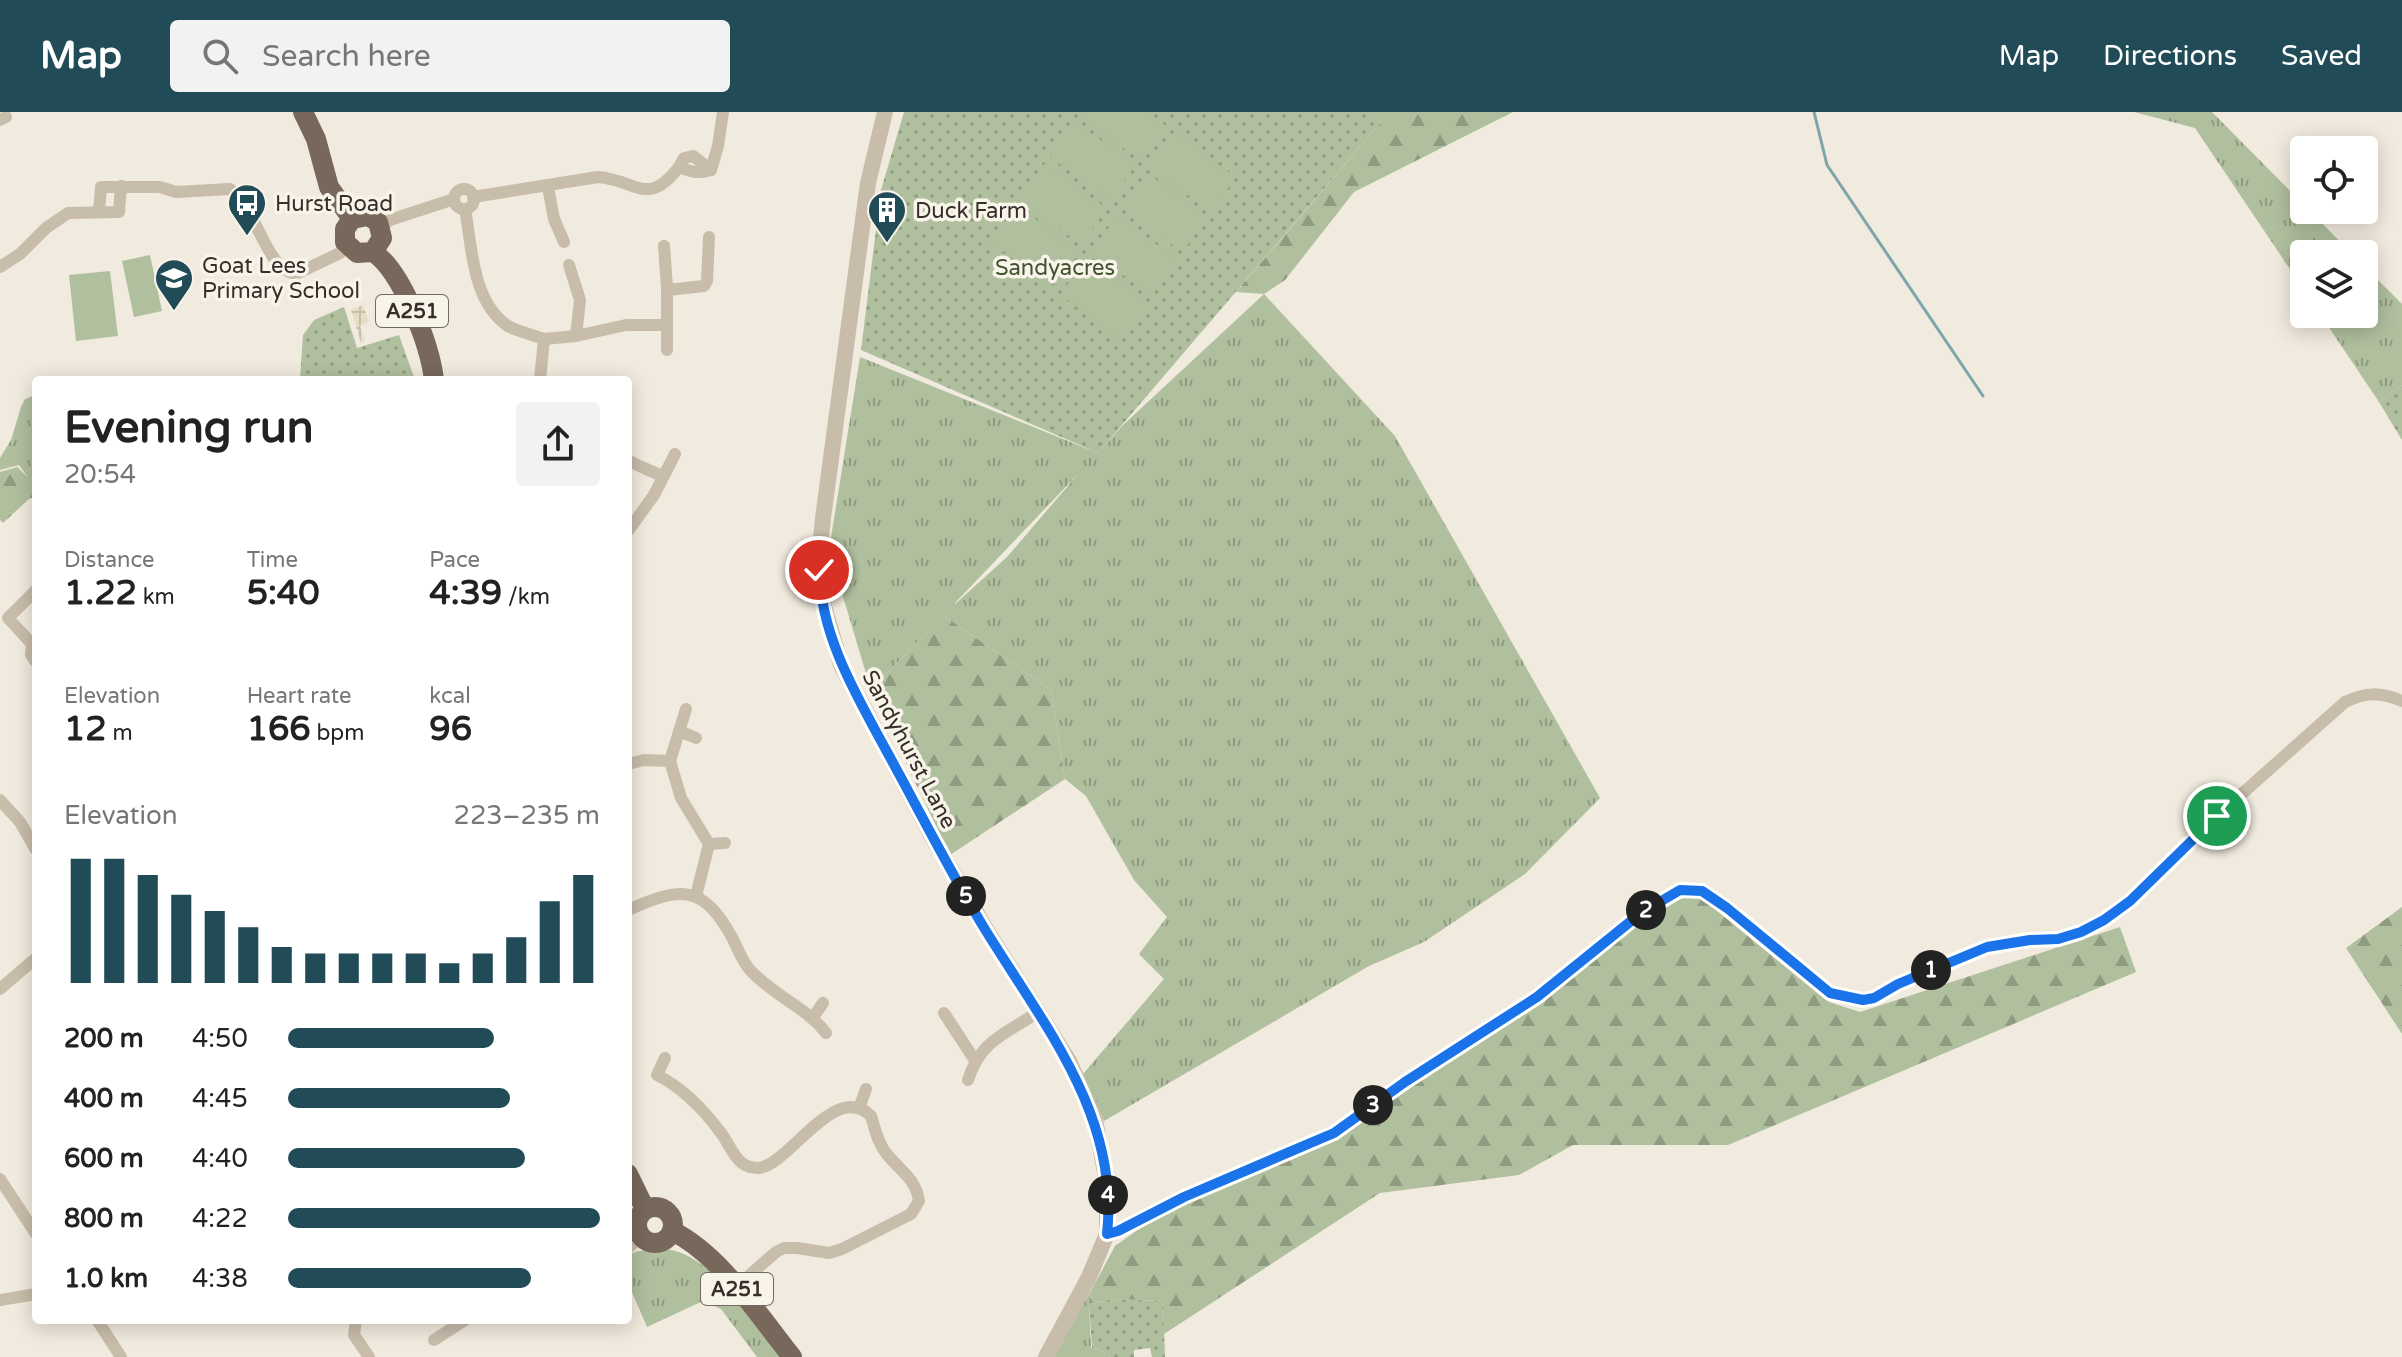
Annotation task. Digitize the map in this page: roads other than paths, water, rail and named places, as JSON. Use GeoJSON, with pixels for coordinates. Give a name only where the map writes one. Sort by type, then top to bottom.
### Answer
{"type":"FeatureCollection","features":[{"type":"Feature","properties":{"kind":"main road"},"geometry":{"type":"LineString","coordinates":[[303,112],[316,139],[329,187],[352,219]]}},
{"type":"Feature","properties":{"kind":"main road"},"geometry":{"type":"LineString","coordinates":[[368,216],[381,227],[382,238],[373,252],[357,253],[345,242],[345,229],[352,219],[368,216]]}},
{"type":"Feature","properties":{"kind":"main road","name":"A251"},"geometry":{"type":"LineString","coordinates":[[373,252],[386,260],[412,311],[431,359],[433,376]]}},
{"type":"Feature","properties":{"kind":"main road"},"geometry":{"type":"LineString","coordinates":[[632,1182],[645,1209],[637,1222],[635,1243],[659,1243],[672,1231]]}},
{"type":"Feature","properties":{"kind":"main road","name":"A251"},"geometry":{"type":"LineString","coordinates":[[645,1209],[656,1206],[667,1210],[673,1220],[672,1231],[698,1248],[736,1287],[792,1357]]}},
{"type":"Feature","properties":{"kind":"street"},"geometry":{"type":"LineString","coordinates":[[473,197],[471,206],[465,209],[457,207],[454,199],[456,193],[464,189],[473,197],[598,177],[613,178],[644,191],[665,184],[679,167],[703,173],[711,170],[723,112]]}},
{"type":"Feature","properties":{"kind":"street","name":"Sandyhurst Lane"},"geometry":{"type":"LineString","coordinates":[[885,112],[868,183],[823,518],[819,570],[823,610],[841,665],[867,715],[934,840],[1075,1074],[1095,1120],[1107,1182],[1107,1234],[1089,1277],[1046,1357]]}},
{"type":"Feature","properties":{"kind":"street"},"geometry":{"type":"LineString","coordinates":[[0,267],[68,213],[119,212],[121,186]]}},
{"type":"Feature","properties":{"kind":"street"},"geometry":{"type":"LineString","coordinates":[[99,212],[101,187],[160,187],[176,192],[230,189],[246,206],[279,267],[289,273],[304,273],[340,253],[345,242]]}},
{"type":"Feature","properties":{"kind":"street"},"geometry":{"type":"LineString","coordinates":[[548,187],[554,219],[564,242]]}},
{"type":"Feature","properties":{"kind":"street"},"geometry":{"type":"LineString","coordinates":[[381,227],[390,220],[454,199]]}},
{"type":"Feature","properties":{"kind":"street"},"geometry":{"type":"LineString","coordinates":[[465,209],[481,291],[489,308],[511,328],[544,339],[576,336],[626,325],[667,325]]}},
{"type":"Feature","properties":{"kind":"street"},"geometry":{"type":"LineString","coordinates":[[667,290],[704,288],[709,237]]}},
{"type":"Feature","properties":{"kind":"street"},"geometry":{"type":"LineString","coordinates":[[664,246],[667,350]]}},
{"type":"Feature","properties":{"kind":"street"},"geometry":{"type":"LineString","coordinates":[[569,265],[580,300],[576,336]]}},
{"type":"Feature","properties":{"kind":"street"},"geometry":{"type":"LineString","coordinates":[[540,376],[544,339]]}},
{"type":"Feature","properties":{"kind":"street"},"geometry":{"type":"LineString","coordinates":[[632,526],[641,516],[675,454]]}},
{"type":"Feature","properties":{"kind":"street"},"geometry":{"type":"LineString","coordinates":[[632,463],[663,477]]}},
{"type":"Feature","properties":{"kind":"street"},"geometry":{"type":"LineString","coordinates":[[32,594],[8,618],[32,644]]}},
{"type":"Feature","properties":{"kind":"street"},"geometry":{"type":"LineString","coordinates":[[1107,1234],[1184,1197],[1334,1133],[1405,1082],[1537,997],[1641,913],[1680,890],[1702,891],[1717,900],[1830,993],[1847,999],[1874,998],[1898,984],[1987,947],[2058,939],[2104,920],[2130,901],[2217,816],[2345,702],[2371,693],[2402,701]]}},
{"type":"Feature","properties":{"kind":"street"},"geometry":{"type":"LineString","coordinates":[[686,709],[670,761],[681,798],[709,844],[696,896]]}},
{"type":"Feature","properties":{"kind":"street"},"geometry":{"type":"LineString","coordinates":[[679,731],[696,738]]}},
{"type":"Feature","properties":{"kind":"street"},"geometry":{"type":"LineString","coordinates":[[632,763],[670,761]]}},
{"type":"Feature","properties":{"kind":"street"},"geometry":{"type":"LineString","coordinates":[[0,800],[20,822],[32,843]]}},
{"type":"Feature","properties":{"kind":"street"},"geometry":{"type":"LineString","coordinates":[[709,844],[725,843]]}},
{"type":"Feature","properties":{"kind":"street"},"geometry":{"type":"LineString","coordinates":[[632,908],[674,892],[696,896],[720,918],[748,969],[769,990],[814,1016],[826,1033]]}},
{"type":"Feature","properties":{"kind":"street"},"geometry":{"type":"LineString","coordinates":[[2,982],[32,961]]}},
{"type":"Feature","properties":{"kind":"street"},"geometry":{"type":"LineString","coordinates":[[814,1016],[823,1003]]}},
{"type":"Feature","properties":{"kind":"street"},"geometry":{"type":"LineString","coordinates":[[968,1080],[974,1059],[987,1044],[1038,1012]]}},
{"type":"Feature","properties":{"kind":"street"},"geometry":{"type":"LineString","coordinates":[[944,1013],[974,1059]]}},
{"type":"Feature","properties":{"kind":"street"},"geometry":{"type":"LineString","coordinates":[[665,1058],[657,1075],[681,1090],[705,1113],[740,1162],[749,1167],[772,1164],[833,1112],[844,1107],[859,1108],[871,1116],[885,1152],[915,1184],[919,1201],[911,1214],[829,1253],[784,1248],[769,1257],[736,1287]]}},
{"type":"Feature","properties":{"kind":"street"},"geometry":{"type":"LineString","coordinates":[[859,1108],[866,1089]]}},
{"type":"Feature","properties":{"kind":"street"},"geometry":{"type":"LineString","coordinates":[[0,1179],[32,1228]]}},
{"type":"Feature","properties":{"kind":"street"},"geometry":{"type":"LineString","coordinates":[[0,1300],[32,1295]]}},
{"type":"Feature","properties":{"kind":"street"},"geometry":{"type":"LineString","coordinates":[[100,1324],[121,1357]]}},
{"type":"Feature","properties":{"kind":"street"},"geometry":{"type":"LineString","coordinates":[[355,1324],[354,1335],[369,1357]]}},
{"type":"Feature","properties":{"kind":"street"},"geometry":{"type":"LineString","coordinates":[[434,1340],[460,1324],[464,1340]]}},
{"type":"Feature","properties":{"kind":"waterway"},"geometry":{"type":"LineString","coordinates":[[1814,112],[1827,165],[1983,396]]}},
{"type":"Feature","properties":{"kind":"place","name":"Hurst Road"},"geometry":{"type":"Point","coordinates":[247,237]}},
{"type":"Feature","properties":{"kind":"place","name":"Duck Farm"},"geometry":{"type":"Point","coordinates":[887,244]}},
{"type":"Feature","properties":{"kind":"place","name":"Goat Lees Primary School"},"geometry":{"type":"Point","coordinates":[174,312]}},
{"type":"Feature","properties":{"kind":"park label","name":"Sandyacres"},"geometry":{"type":"Point","coordinates":[1055,267]}}]}
